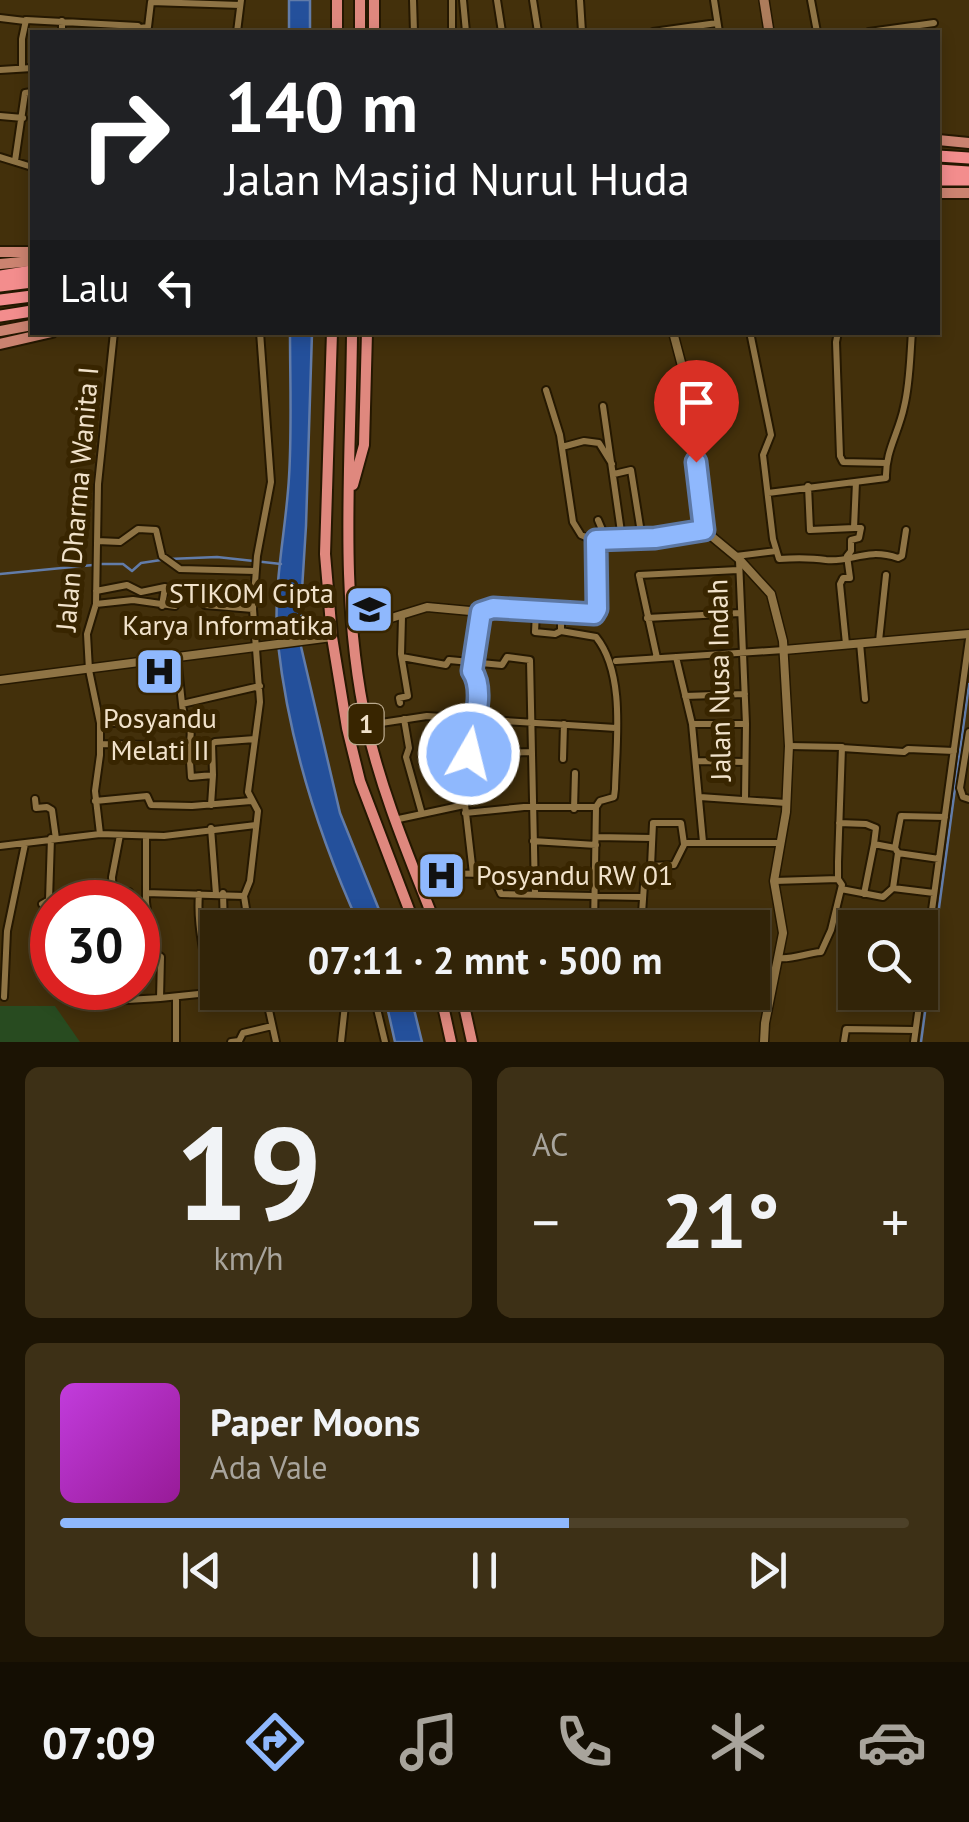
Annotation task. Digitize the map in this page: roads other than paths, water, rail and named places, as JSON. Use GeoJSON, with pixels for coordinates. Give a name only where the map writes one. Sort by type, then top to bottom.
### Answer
{"type":"FeatureCollection","features":[{"type":"Feature","properties":{"kind":"highway"},"geometry":{"type":"LineString","coordinates":[[337,0],[337,30]]}},
{"type":"Feature","properties":{"kind":"highway"},"geometry":{"type":"LineString","coordinates":[[360,0],[360,30]]}},
{"type":"Feature","properties":{"kind":"highway"},"geometry":{"type":"LineString","coordinates":[[374,0],[374,30]]}},
{"type":"Feature","properties":{"kind":"highway"},"geometry":{"type":"LineString","coordinates":[[940,156],[969,158]]}},
{"type":"Feature","properties":{"kind":"highway"},"geometry":{"type":"LineString","coordinates":[[940,170],[969,172]]}},
{"type":"Feature","properties":{"kind":"highway"},"geometry":{"type":"LineString","coordinates":[[940,180],[969,180]]}},
{"type":"Feature","properties":{"kind":"highway"},"geometry":{"type":"LineString","coordinates":[[0,276],[30,272]]}},
{"type":"Feature","properties":{"kind":"highway"},"geometry":{"type":"LineString","coordinates":[[0,286],[30,282]]}},
{"type":"Feature","properties":{"kind":"highway"},"geometry":{"type":"LineString","coordinates":[[0,300],[30,296]]}},
{"type":"Feature","properties":{"kind":"highway"},"geometry":{"type":"LineString","coordinates":[[0,316],[30,311]]}},
{"type":"Feature","properties":{"kind":"highway","name":"1"},"geometry":{"type":"LineString","coordinates":[[332,335],[325,554],[332,636],[360,781],[409,910]]}},
{"type":"Feature","properties":{"kind":"highway","name":"1"},"geometry":{"type":"LineString","coordinates":[[352,335],[347,510],[352,630],[366,725],[393,820],[431,910]]}},
{"type":"Feature","properties":{"kind":"highway"},"geometry":{"type":"LineString","coordinates":[[347,510],[362,456],[367,335]]}},
{"type":"Feature","properties":{"kind":"highway"},"geometry":{"type":"LineString","coordinates":[[352,406],[365,427]]}},
{"type":"Feature","properties":{"kind":"highway"},"geometry":{"type":"LineString","coordinates":[[444,1010],[451,1042]]}},
{"type":"Feature","properties":{"kind":"highway"},"geometry":{"type":"LineString","coordinates":[[464,1010],[472,1042]]}},
{"type":"Feature","properties":{"kind":"main road"},"geometry":{"type":"LineString","coordinates":[[764,0],[769,30]]}},
{"type":"Feature","properties":{"kind":"main road"},"geometry":{"type":"LineString","coordinates":[[940,140],[969,143]]}},
{"type":"Feature","properties":{"kind":"main road"},"geometry":{"type":"LineString","coordinates":[[940,193],[969,193]]}},
{"type":"Feature","properties":{"kind":"main road"},"geometry":{"type":"LineString","coordinates":[[0,252],[30,252]]}},
{"type":"Feature","properties":{"kind":"main road"},"geometry":{"type":"LineString","coordinates":[[0,264],[30,262]]}},
{"type":"Feature","properties":{"kind":"main road"},"geometry":{"type":"LineString","coordinates":[[0,331],[30,325]]}},
{"type":"Feature","properties":{"kind":"main road"},"geometry":{"type":"LineString","coordinates":[[0,344],[39,335]]}},
{"type":"Feature","properties":{"kind":"street"},"geometry":{"type":"LineString","coordinates":[[414,0],[414,30]]}},
{"type":"Feature","properties":{"kind":"street"},"geometry":{"type":"LineString","coordinates":[[452,0],[452,30]]}},
{"type":"Feature","properties":{"kind":"street"},"geometry":{"type":"LineString","coordinates":[[462,0],[466,30]]}},
{"type":"Feature","properties":{"kind":"street"},"geometry":{"type":"LineString","coordinates":[[498,0],[502,30]]}},
{"type":"Feature","properties":{"kind":"street"},"geometry":{"type":"LineString","coordinates":[[533,0],[538,30]]}},
{"type":"Feature","properties":{"kind":"street"},"geometry":{"type":"LineString","coordinates":[[580,0],[582,30]]}},
{"type":"Feature","properties":{"kind":"street"},"geometry":{"type":"LineString","coordinates":[[686,30],[718,28],[714,0]]}},
{"type":"Feature","properties":{"kind":"street"},"geometry":{"type":"LineString","coordinates":[[812,0],[817,30]]}},
{"type":"Feature","properties":{"kind":"street"},"geometry":{"type":"LineString","coordinates":[[0,18],[115,23],[140,30],[148,27],[152,2],[241,3],[237,30]]}},
{"type":"Feature","properties":{"kind":"street"},"geometry":{"type":"LineString","coordinates":[[22,68],[25,21]]}},
{"type":"Feature","properties":{"kind":"street"},"geometry":{"type":"LineString","coordinates":[[62,21],[62,30]]}},
{"type":"Feature","properties":{"kind":"street"},"geometry":{"type":"LineString","coordinates":[[914,29],[934,24]]}},
{"type":"Feature","properties":{"kind":"street"},"geometry":{"type":"LineString","coordinates":[[0,70],[30,68]]}},
{"type":"Feature","properties":{"kind":"street"},"geometry":{"type":"LineString","coordinates":[[15,161],[25,92],[30,92]]}},
{"type":"Feature","properties":{"kind":"street"},"geometry":{"type":"LineString","coordinates":[[0,116],[23,114]]}},
{"type":"Feature","properties":{"kind":"street"},"geometry":{"type":"LineString","coordinates":[[0,158],[30,167]]}},
{"type":"Feature","properties":{"kind":"street","name":"Jalan Dharma Wanita I"},"geometry":{"type":"LineString","coordinates":[[100,834],[95,801],[100,723],[88,670],[88,630],[96,604],[101,444],[114,335]]}},
{"type":"Feature","properties":{"kind":"street"},"geometry":{"type":"LineString","coordinates":[[247,910],[244,896],[250,881],[258,811],[248,792],[260,686],[253,609],[270,482],[260,335]]}},
{"type":"Feature","properties":{"kind":"street"},"geometry":{"type":"LineString","coordinates":[[674,335],[688,389],[704,530],[771,594],[784,650],[790,746],[774,880],[783,933],[764,1023],[764,1042]]}},
{"type":"Feature","properties":{"kind":"street"},"geometry":{"type":"LineString","coordinates":[[751,335],[771,435],[763,452],[778,555]]}},
{"type":"Feature","properties":{"kind":"street"},"geometry":{"type":"LineString","coordinates":[[837,335],[840,456],[843,462],[886,462]]}},
{"type":"Feature","properties":{"kind":"street"},"geometry":{"type":"LineString","coordinates":[[768,493],[886,478],[886,462],[904,412],[912,335]]}},
{"type":"Feature","properties":{"kind":"street"},"geometry":{"type":"LineString","coordinates":[[546,390],[562,446],[573,522],[580,535],[595,542],[704,530]]}},
{"type":"Feature","properties":{"kind":"street"},"geometry":{"type":"LineString","coordinates":[[603,406],[622,539]]}},
{"type":"Feature","properties":{"kind":"street"},"geometry":{"type":"LineString","coordinates":[[562,446],[584,441],[600,443],[612,464]]}},
{"type":"Feature","properties":{"kind":"street"},"geometry":{"type":"LineString","coordinates":[[614,474],[630,470],[642,539]]}},
{"type":"Feature","properties":{"kind":"street"},"geometry":{"type":"LineString","coordinates":[[854,528],[856,482]]}},
{"type":"Feature","properties":{"kind":"street"},"geometry":{"type":"LineString","coordinates":[[808,486],[811,531],[861,528],[859,538],[850,540],[852,551],[847,556]]}},
{"type":"Feature","properties":{"kind":"street"},"geometry":{"type":"LineString","coordinates":[[598,520],[606,539]]}},
{"type":"Feature","properties":{"kind":"street"},"geometry":{"type":"LineString","coordinates":[[97,540],[120,542],[138,529],[156,530],[164,559],[180,569],[256,564]]}},
{"type":"Feature","properties":{"kind":"street"},"geometry":{"type":"LineString","coordinates":[[737,558],[778,555],[826,560],[864,554],[902,556],[906,530]]}},
{"type":"Feature","properties":{"kind":"street"},"geometry":{"type":"LineString","coordinates":[[352,630],[436,606],[481,612],[493,608],[592,614],[596,611],[595,542]]}},
{"type":"Feature","properties":{"kind":"street"},"geometry":{"type":"LineString","coordinates":[[846,644],[840,584],[842,578],[850,578],[847,556]]}},
{"type":"Feature","properties":{"kind":"street","name":"Jalan Nusa Indah"},"geometry":{"type":"LineString","coordinates":[[737,558],[746,724],[745,799]]}},
{"type":"Feature","properties":{"kind":"street"},"geometry":{"type":"LineString","coordinates":[[656,658],[638,577],[738,570]]}},
{"type":"Feature","properties":{"kind":"street"},"geometry":{"type":"LineString","coordinates":[[879,642],[886,575]]}},
{"type":"Feature","properties":{"kind":"street"},"geometry":{"type":"LineString","coordinates":[[96,591],[127,586],[141,592],[165,587],[162,606]]}},
{"type":"Feature","properties":{"kind":"street"},"geometry":{"type":"LineString","coordinates":[[96,604],[133,600],[175,606]]}},
{"type":"Feature","properties":{"kind":"street"},"geometry":{"type":"LineString","coordinates":[[205,605],[253,609]]}},
{"type":"Feature","properties":{"kind":"street"},"geometry":{"type":"LineString","coordinates":[[473,874],[463,786],[468,785],[478,680],[472,671],[481,612]]}},
{"type":"Feature","properties":{"kind":"street"},"geometry":{"type":"LineString","coordinates":[[536,612],[534,632],[594,636],[608,654],[615,679],[614,797],[600,801],[596,807],[595,910]]}},
{"type":"Feature","properties":{"kind":"street"},"geometry":{"type":"LineString","coordinates":[[560,631],[561,613]]}},
{"type":"Feature","properties":{"kind":"street"},"geometry":{"type":"LineString","coordinates":[[647,618],[740,613]]}},
{"type":"Feature","properties":{"kind":"street"},"geometry":{"type":"LineString","coordinates":[[400,703],[399,698],[408,696],[402,657],[402,617]]}},
{"type":"Feature","properties":{"kind":"street"},"geometry":{"type":"LineString","coordinates":[[0,680],[332,636]]}},
{"type":"Feature","properties":{"kind":"street"},"geometry":{"type":"LineString","coordinates":[[616,662],[969,636],[914,1042]]}},
{"type":"Feature","properties":{"kind":"street"},"geometry":{"type":"LineString","coordinates":[[860,643],[865,700]]}},
{"type":"Feature","properties":{"kind":"street"},"geometry":{"type":"LineString","coordinates":[[402,657],[446,665],[449,660],[502,665],[507,657],[530,660],[535,894]]}},
{"type":"Feature","properties":{"kind":"street"},"geometry":{"type":"LineString","coordinates":[[676,657],[692,724],[703,842]]}},
{"type":"Feature","properties":{"kind":"street"},"geometry":{"type":"LineString","coordinates":[[176,658],[182,714],[190,726],[190,777],[213,776]]}},
{"type":"Feature","properties":{"kind":"street"},"geometry":{"type":"LineString","coordinates":[[182,704],[260,686]]}},
{"type":"Feature","properties":{"kind":"street"},"geometry":{"type":"LineString","coordinates":[[685,696],[745,694]]}},
{"type":"Feature","properties":{"kind":"street"},"geometry":{"type":"LineString","coordinates":[[100,723],[118,723],[130,716]]}},
{"type":"Feature","properties":{"kind":"street"},"geometry":{"type":"LineString","coordinates":[[366,725],[427,716],[616,728]]}},
{"type":"Feature","properties":{"kind":"street"},"geometry":{"type":"LineString","coordinates":[[404,718],[409,748],[406,757],[422,814]]}},
{"type":"Feature","properties":{"kind":"street"},"geometry":{"type":"LineString","coordinates":[[563,759],[564,724]]}},
{"type":"Feature","properties":{"kind":"street"},"geometry":{"type":"LineString","coordinates":[[692,724],[746,724]]}},
{"type":"Feature","properties":{"kind":"street"},"geometry":{"type":"LineString","coordinates":[[969,732],[960,788],[963,797],[969,799]]}},
{"type":"Feature","properties":{"kind":"street"},"geometry":{"type":"LineString","coordinates":[[210,805],[212,744],[254,739]]}},
{"type":"Feature","properties":{"kind":"street"},"geometry":{"type":"LineString","coordinates":[[101,744],[150,745],[150,749],[189,746]]}},
{"type":"Feature","properties":{"kind":"street"},"geometry":{"type":"LineString","coordinates":[[790,746],[881,752],[904,752],[908,748],[954,751]]}},
{"type":"Feature","properties":{"kind":"street"},"geometry":{"type":"LineString","coordinates":[[778,958],[788,960],[821,952],[832,930],[842,888],[838,879],[842,748]]}},
{"type":"Feature","properties":{"kind":"street"},"geometry":{"type":"LineString","coordinates":[[469,754],[531,752]]}},
{"type":"Feature","properties":{"kind":"street"},"geometry":{"type":"LineString","coordinates":[[696,761],[744,762]]}},
{"type":"Feature","properties":{"kind":"street"},"geometry":{"type":"LineString","coordinates":[[574,809],[575,773]]}},
{"type":"Feature","properties":{"kind":"street"},"geometry":{"type":"LineString","coordinates":[[95,801],[147,796],[151,805],[251,801]]}},
{"type":"Feature","properties":{"kind":"street"},"geometry":{"type":"LineString","coordinates":[[700,797],[786,803]]}},
{"type":"Feature","properties":{"kind":"street"},"geometry":{"type":"LineString","coordinates":[[35,799],[36,808],[47,806],[52,810],[51,880]]}},
{"type":"Feature","properties":{"kind":"street"},"geometry":{"type":"LineString","coordinates":[[393,820],[464,809],[596,807]]}},
{"type":"Feature","properties":{"kind":"street"},"geometry":{"type":"LineString","coordinates":[[842,888],[882,897],[893,888],[901,816],[944,817]]}},
{"type":"Feature","properties":{"kind":"street"},"geometry":{"type":"LineString","coordinates":[[641,910],[644,871],[651,866],[674,865],[684,844],[681,823],[653,823],[651,866]]}},
{"type":"Feature","properties":{"kind":"street"},"geometry":{"type":"LineString","coordinates":[[839,824],[876,828],[864,894]]}},
{"type":"Feature","properties":{"kind":"street"},"geometry":{"type":"LineString","coordinates":[[0,846],[100,834],[146,837],[256,825]]}},
{"type":"Feature","properties":{"kind":"street"},"geometry":{"type":"LineString","coordinates":[[211,828],[221,910]]}},
{"type":"Feature","properties":{"kind":"street"},"geometry":{"type":"LineString","coordinates":[[114,880],[120,835]]}},
{"type":"Feature","properties":{"kind":"street"},"geometry":{"type":"LineString","coordinates":[[146,837],[146,880]]}},
{"type":"Feature","properties":{"kind":"street"},"geometry":{"type":"LineString","coordinates":[[533,841],[652,838]]}},
{"type":"Feature","properties":{"kind":"street"},"geometry":{"type":"LineString","coordinates":[[684,844],[779,843]]}},
{"type":"Feature","properties":{"kind":"street"},"geometry":{"type":"LineString","coordinates":[[4,997],[7,931],[26,844]]}},
{"type":"Feature","properties":{"kind":"street"},"geometry":{"type":"LineString","coordinates":[[874,844],[939,859]]}},
{"type":"Feature","properties":{"kind":"street"},"geometry":{"type":"LineString","coordinates":[[416,873],[492,874],[499,893],[641,898]]}},
{"type":"Feature","properties":{"kind":"street"},"geometry":{"type":"LineString","coordinates":[[496,878],[514,878]]}},
{"type":"Feature","properties":{"kind":"street"},"geometry":{"type":"LineString","coordinates":[[774,880],[838,879]]}},
{"type":"Feature","properties":{"kind":"street"},"geometry":{"type":"LineString","coordinates":[[893,888],[934,893]]}},
{"type":"Feature","properties":{"kind":"street"},"geometry":{"type":"LineString","coordinates":[[199,894],[200,930]]}},
{"type":"Feature","properties":{"kind":"street"},"geometry":{"type":"LineString","coordinates":[[160,896],[244,896]]}},
{"type":"Feature","properties":{"kind":"street"},"geometry":{"type":"LineString","coordinates":[[160,956],[160,998],[200,995]]}},
{"type":"Feature","properties":{"kind":"street"},"geometry":{"type":"LineString","coordinates":[[176,998],[176,1042]]}},
{"type":"Feature","properties":{"kind":"street"},"geometry":{"type":"LineString","coordinates":[[269,1010],[276,1042]]}},
{"type":"Feature","properties":{"kind":"street"},"geometry":{"type":"LineString","coordinates":[[332,1042],[341,1042],[344,1010]]}},
{"type":"Feature","properties":{"kind":"street"},"geometry":{"type":"LineString","coordinates":[[377,1010],[385,1042]]}},
{"type":"Feature","properties":{"kind":"street"},"geometry":{"type":"LineString","coordinates":[[231,1042],[239,1041],[243,1032],[272,1026]]}},
{"type":"Feature","properties":{"kind":"street"},"geometry":{"type":"LineString","coordinates":[[844,1042],[846,1029],[916,1030]]}},
{"type":"Feature","properties":{"kind":"street"},"geometry":{"type":"LineString","coordinates":[[250,1031],[252,1042]]}},
{"type":"Feature","properties":{"kind":"water"},"geometry":{"type":"Polygon","coordinates":[[[289,0],[310,0],[310,30],[289,30],[289,0]]]}},
{"type":"Feature","properties":{"kind":"water"},"geometry":{"type":"Polygon","coordinates":[[[290,335],[312,335],[299,638],[340,813],[379,910],[352,910],[319,824],[298,754],[283,681],[277,623],[287,498],[290,335]]]}},
{"type":"Feature","properties":{"kind":"water"},"geometry":{"type":"Polygon","coordinates":[[[388,1010],[414,1010],[422,1042],[395,1042],[388,1010]]]}},
{"type":"Feature","properties":{"kind":"waterway"},"geometry":{"type":"LineString","coordinates":[[169,559],[217,557],[281,564]]}},
{"type":"Feature","properties":{"kind":"waterway"},"geometry":{"type":"LineString","coordinates":[[101,564],[123,564],[132,571],[141,563],[161,560]]}},
{"type":"Feature","properties":{"kind":"waterway"},"geometry":{"type":"LineString","coordinates":[[0,574],[93,565]]}},
{"type":"Feature","properties":{"kind":"waterway"},"geometry":{"type":"LineString","coordinates":[[921,1042],[969,684]]}},
{"type":"Feature","properties":{"kind":"place","name":"STIKOM Cipta Karya Informatika"},"geometry":{"type":"Point","coordinates":[369,609]}},
{"type":"Feature","properties":{"kind":"place","name":"Posyandu Melati II"},"geometry":{"type":"Point","coordinates":[160,671]}},
{"type":"Feature","properties":{"kind":"place","name":"Posyandu RW 01"},"geometry":{"type":"Point","coordinates":[441,875]}}]}
